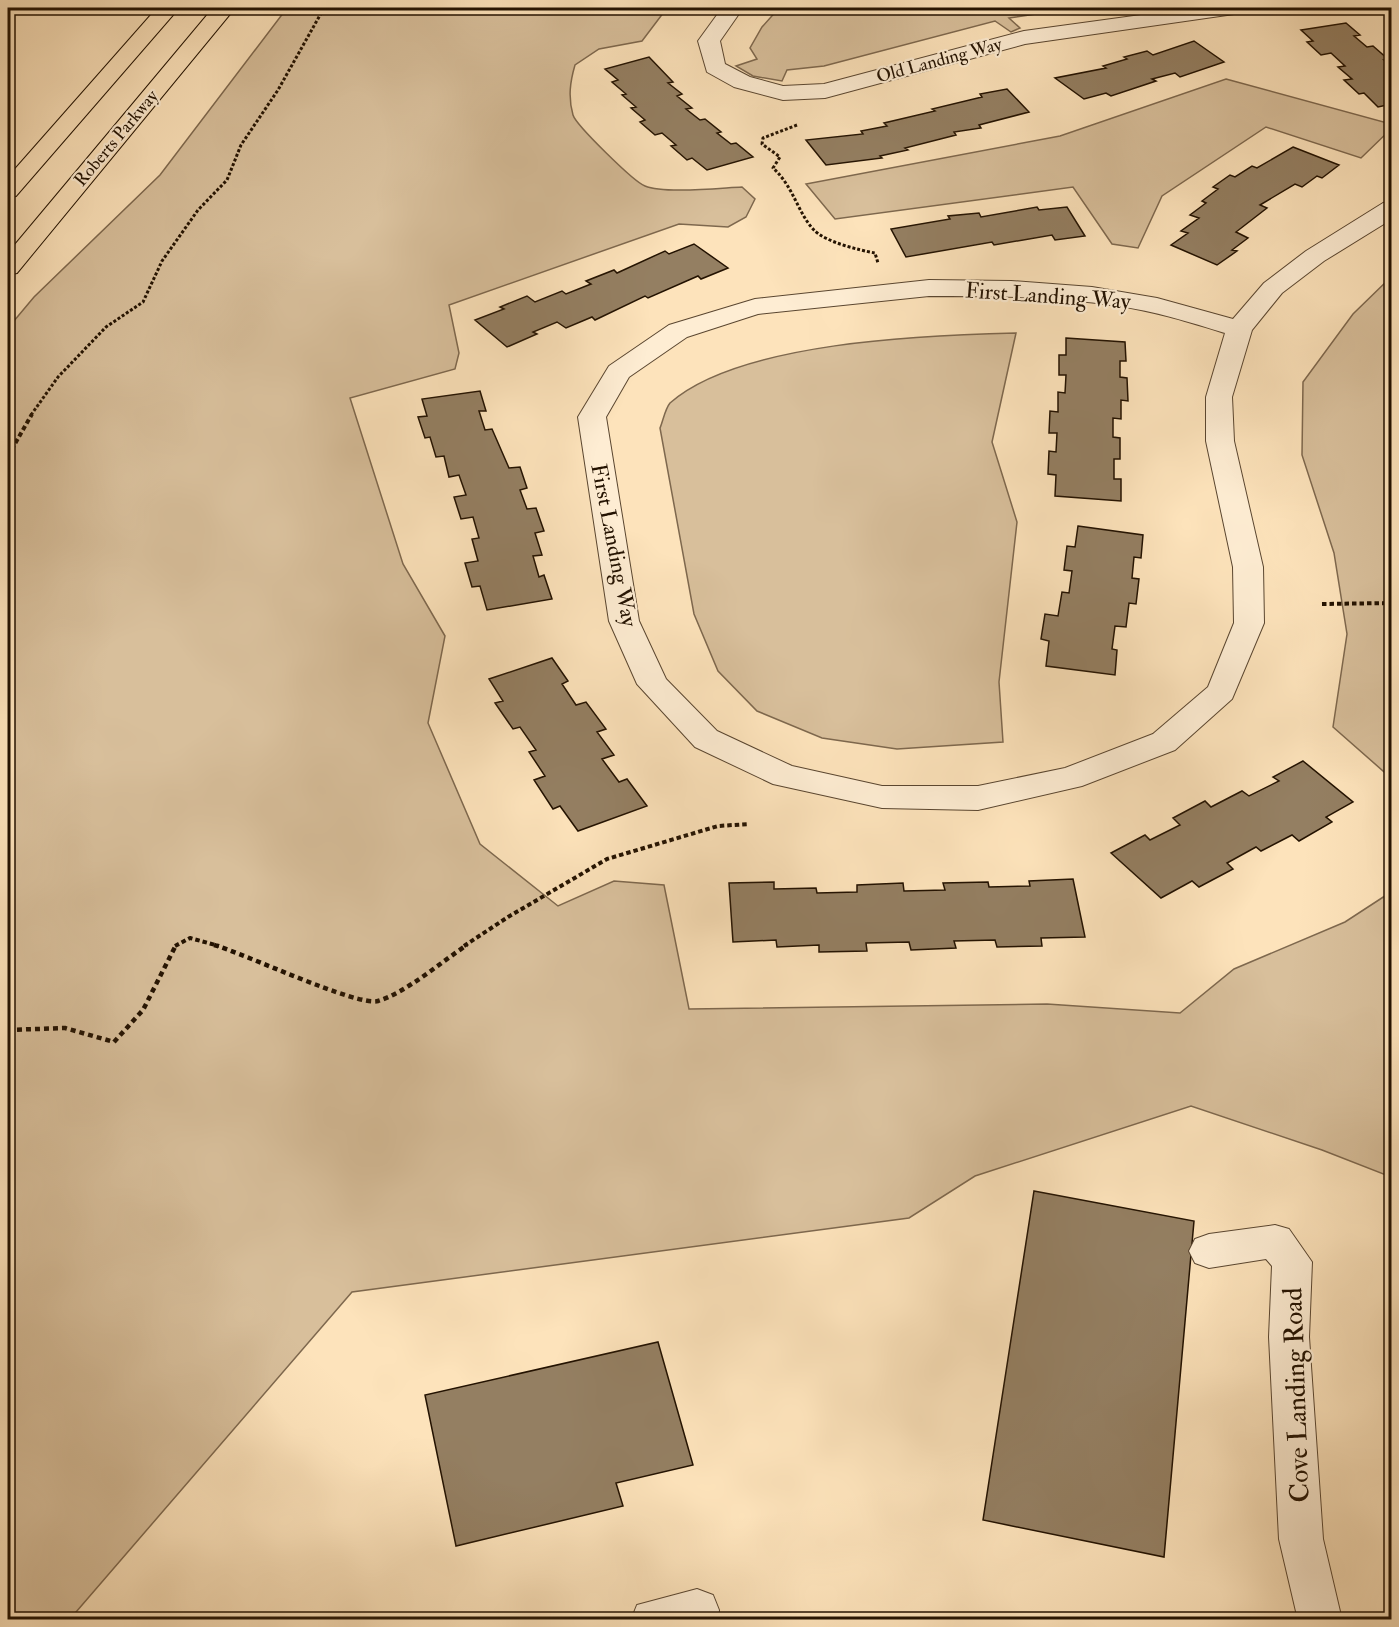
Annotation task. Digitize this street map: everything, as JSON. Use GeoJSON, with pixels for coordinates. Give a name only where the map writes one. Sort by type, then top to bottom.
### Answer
{"type":"FeatureCollection","features":[{"type":"Feature","properties":{"kind":"main road"},"geometry":{"type":"LineString","coordinates":[[8,191],[168,8]]}},
{"type":"Feature","properties":{"kind":"main road","name":"Roberts Parkway"},"geometry":{"type":"LineString","coordinates":[[8,268],[224,8]]}},
{"type":"Feature","properties":{"kind":"street","name":"Old Landing Way"},"geometry":{"type":"LineString","coordinates":[[732,8],[709,41],[715,67],[742,82],[783,93],[825,91],[1024,38],[1234,8]]}},
{"type":"Feature","properties":{"kind":"street","name":"First Landing Way"},"geometry":{"type":"LineString","coordinates":[[1239,329],[1146,303],[1082,293],[1018,288],[929,288],[755,307],[678,332],[618,372],[592,417],[624,621],[653,684],[706,739],[784,776],[882,797],[978,798],[1071,778],[1164,742],[1221,692],[1249,623],[1248,567],[1220,441],[1219,397],[1239,329],[1273,288],[1315,256],[1392,208]]}},
{"type":"Feature","properties":{"kind":"street","name":"Cove Landing Road"},"geometry":{"type":"LineString","coordinates":[[1209,1251],[1275,1241],[1292,1262],[1289,1337],[1301,1539],[1320,1620]]}},
{"type":"Feature","properties":{"kind":"street"},"geometry":{"type":"LineString","coordinates":[[653,1620],[697,1610],[696,1620]]}},
{"type":"Feature","properties":{"kind":"path"},"geometry":{"type":"LineString","coordinates":[[8,456],[25,424],[58,377],[106,327],[143,302],[162,261],[198,210],[227,180],[241,145],[278,90],[324,8]]}},
{"type":"Feature","properties":{"kind":"path"},"geometry":{"type":"LineString","coordinates":[[801,123],[764,138],[762,144],[780,157],[773,168],[786,179],[796,193],[814,232],[853,249],[875,253],[878,263]]}},
{"type":"Feature","properties":{"kind":"path"},"geometry":{"type":"LineString","coordinates":[[1322,604],[1392,603]]}},
{"type":"Feature","properties":{"kind":"path"},"geometry":{"type":"LineString","coordinates":[[8,1030],[65,1028],[114,1042],[126,1034],[153,992],[176,944],[190,938],[225,948],[339,993],[375,1002],[394,994],[508,917],[607,858],[718,826],[749,824]]}},
{"type":"Feature","properties":{"kind":"shaded area"},"geometry":{"type":"Polygon","coordinates":[[[287,8],[667,8],[642,41],[599,49],[575,65],[570,90],[573,115],[606,153],[645,186],[665,190],[742,187],[755,199],[746,217],[728,227],[679,224],[449,305],[459,353],[455,369],[350,398],[403,564],[445,636],[428,723],[480,844],[558,906],[614,881],[664,885],[689,1009],[1047,1004],[1180,1013],[1234,969],[1345,922],[1391,892],[1391,1177],[1322,1150],[1191,1106],[975,1176],[909,1218],[352,1292],[70,1619],[8,1619],[8,328],[34,297],[160,175],[287,8]]]}},
{"type":"Feature","properties":{"kind":"shaded area"},"geometry":{"type":"Polygon","coordinates":[[[779,8],[1076,8],[1009,18],[1020,28],[1011,32],[995,21],[824,66],[787,70],[782,81],[753,76],[736,66],[757,59],[750,48],[762,27],[779,8]]]}},
{"type":"Feature","properties":{"kind":"shaded area"},"geometry":{"type":"Polygon","coordinates":[[[1226,79],[1391,124],[1391,129],[1361,158],[1266,127],[1162,196],[1138,248],[1112,244],[1073,187],[835,219],[806,184],[1060,136],[1226,79]]]}},
{"type":"Feature","properties":{"kind":"shaded area"},"geometry":{"type":"Polygon","coordinates":[[[1391,277],[1391,778],[1333,727],[1347,634],[1334,553],[1302,455],[1303,382],[1353,314],[1391,277]]]}},
{"type":"Feature","properties":{"kind":"shaded area"},"geometry":{"type":"Polygon","coordinates":[[[1016,333],[992,442],[1017,522],[999,682],[1003,742],[897,749],[822,738],[757,711],[718,671],[694,614],[660,428],[670,403],[701,383],[740,367],[786,355],[885,340],[1016,333]]]}},
{"type":"Feature","properties":{"kind":"building"},"geometry":{"type":"Polygon","coordinates":[[[1346,23],[1360,35],[1354,36],[1367,47],[1373,46],[1389,60],[1384,60],[1392,67],[1392,104],[1378,107],[1364,93],[1359,94],[1344,80],[1352,79],[1338,67],[1345,66],[1331,53],[1321,55],[1307,42],[1313,41],[1301,30],[1346,23]]]}},
{"type":"Feature","properties":{"kind":"building"},"geometry":{"type":"Polygon","coordinates":[[[1194,41],[1224,62],[1180,77],[1175,73],[1152,79],[1156,81],[1111,96],[1106,93],[1084,99],[1055,78],[1106,68],[1103,66],[1127,59],[1124,57],[1147,51],[1153,55],[1194,41]]]}},
{"type":"Feature","properties":{"kind":"building"},"geometry":{"type":"Polygon","coordinates":[[[649,57],[673,82],[668,83],[682,94],[677,96],[692,108],[686,109],[700,120],[705,119],[721,132],[717,133],[731,144],[736,143],[753,157],[707,170],[692,158],[687,160],[671,146],[676,145],[662,133],[655,135],[640,122],[645,120],[631,108],[636,107],[622,95],[626,94],[612,82],[618,80],[605,69],[649,57]]]}},
{"type":"Feature","properties":{"kind":"building"},"geometry":{"type":"Polygon","coordinates":[[[1007,89],[1029,112],[979,125],[981,128],[954,132],[956,135],[880,156],[882,158],[826,165],[806,140],[863,134],[861,131],[887,126],[884,123],[982,97],[980,94],[1007,89]]]}},
{"type":"Feature","properties":{"kind":"building"},"geometry":{"type":"Polygon","coordinates":[[[1293,147],[1339,165],[1322,178],[1317,176],[1302,187],[1295,184],[1260,205],[1267,208],[1236,232],[1248,238],[1232,250],[1237,251],[1217,265],[1171,245],[1188,233],[1181,231],[1199,218],[1190,215],[1206,203],[1202,201],[1218,189],[1213,187],[1230,175],[1235,177],[1252,166],[1257,168],[1293,147]]]}},
{"type":"Feature","properties":{"kind":"building"},"geometry":{"type":"Polygon","coordinates":[[[1037,207],[1039,210],[1067,207],[1085,236],[1055,240],[1052,235],[994,245],[992,242],[906,257],[891,229],[950,219],[948,216],[979,213],[981,217],[1037,207]]]}},
{"type":"Feature","properties":{"kind":"building"},"geometry":{"type":"Polygon","coordinates":[[[694,244],[728,268],[701,279],[698,276],[648,298],[645,296],[595,320],[592,317],[566,328],[557,322],[507,347],[475,320],[504,309],[500,307],[527,296],[535,302],[562,291],[566,294],[591,284],[586,281],[614,270],[617,273],[665,251],[669,254],[694,244]]]}},
{"type":"Feature","properties":{"kind":"building"},"geometry":{"type":"Polygon","coordinates":[[[1066,338],[1125,342],[1126,361],[1120,361],[1120,377],[1127,378],[1128,401],[1121,400],[1121,419],[1113,418],[1113,437],[1120,438],[1120,459],[1114,459],[1114,479],[1121,479],[1121,501],[1055,496],[1056,475],[1048,474],[1049,451],[1056,452],[1057,433],[1049,433],[1050,411],[1058,412],[1058,392],[1065,393],[1066,375],[1059,375],[1059,355],[1066,355],[1066,338]]]}},
{"type":"Feature","properties":{"kind":"building"},"geometry":{"type":"Polygon","coordinates":[[[480,391],[486,411],[479,411],[485,430],[492,429],[509,468],[520,467],[527,488],[520,490],[527,509],[536,508],[544,531],[535,533],[542,555],[533,556],[539,577],[544,575],[552,599],[487,610],[480,586],[472,587],[465,563],[478,561],[472,539],[479,538],[473,517],[461,519],[454,497],[466,495],[459,475],[449,477],[444,456],[436,457],[430,437],[425,438],[418,417],[427,416],[422,399],[480,391]]]}},
{"type":"Feature","properties":{"kind":"building"},"geometry":{"type":"Polygon","coordinates":[[[1078,526],[1143,535],[1141,558],[1134,557],[1132,578],[1139,579],[1136,604],[1129,603],[1126,627],[1115,626],[1112,649],[1117,650],[1115,675],[1046,666],[1049,641],[1041,639],[1045,614],[1058,616],[1062,592],[1069,593],[1072,571],[1064,570],[1067,546],[1075,547],[1078,526]]]}},
{"type":"Feature","properties":{"kind":"building"},"geometry":{"type":"Polygon","coordinates":[[[552,658],[568,681],[562,684],[576,705],[586,702],[606,729],[597,732],[614,755],[602,759],[619,782],[627,779],[647,806],[578,831],[560,806],[553,809],[534,780],[545,776],[529,752],[536,750],[520,727],[513,729],[495,703],[503,701],[489,679],[552,658]]]}},
{"type":"Feature","properties":{"kind":"building"},"geometry":{"type":"Polygon","coordinates":[[[1303,761],[1353,802],[1326,817],[1332,822],[1299,841],[1292,835],[1261,851],[1256,847],[1227,863],[1233,869],[1199,887],[1192,881],[1161,898],[1111,853],[1145,835],[1150,840],[1180,825],[1173,818],[1205,801],[1211,807],[1242,791],[1249,796],[1279,781],[1273,777],[1303,761]]]}},
{"type":"Feature","properties":{"kind":"building"},"geometry":{"type":"Polygon","coordinates":[[[1073,879],[1085,937],[1041,938],[1042,946],[997,947],[995,940],[954,941],[956,948],[911,950],[909,942],[866,943],[867,951],[819,952],[819,945],[777,947],[776,940],[733,942],[729,883],[774,882],[774,889],[816,888],[817,893],[857,892],[857,885],[903,883],[904,891],[945,890],[943,883],[988,882],[989,887],[1030,886],[1029,881],[1073,879]]]}},
{"type":"Feature","properties":{"kind":"building"},"geometry":{"type":"Polygon","coordinates":[[[1034,1191],[1194,1221],[1164,1557],[983,1520],[1034,1191]]]}},
{"type":"Feature","properties":{"kind":"building"},"geometry":{"type":"Polygon","coordinates":[[[658,1342],[693,1465],[616,1483],[623,1506],[456,1546],[425,1395],[658,1342]]]}}]}
